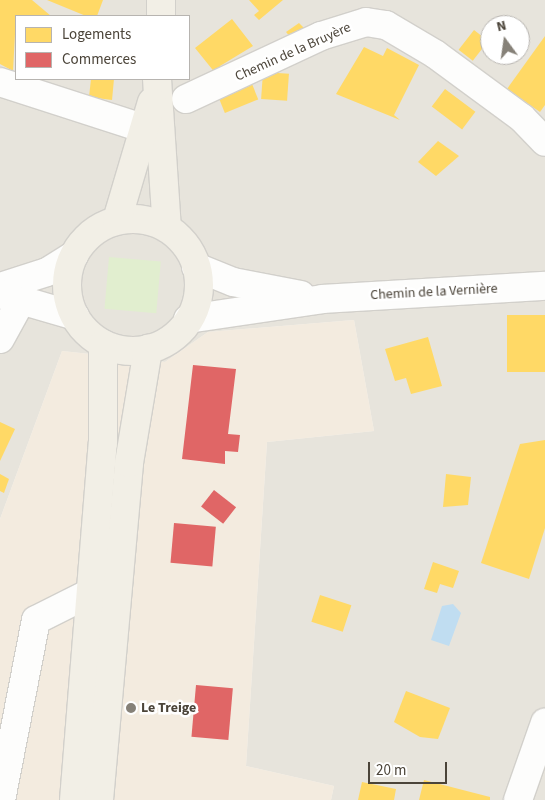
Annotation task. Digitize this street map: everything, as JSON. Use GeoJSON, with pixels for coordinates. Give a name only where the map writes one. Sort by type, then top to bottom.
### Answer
{"type":"FeatureCollection","features":[{"type":"Feature","properties":{"kind":"main road"},"geometry":{"type":"LineString","coordinates":[[161,0],[161,15]]}},
{"type":"Feature","properties":{"kind":"main road"},"geometry":{"type":"LineString","coordinates":[[117,220],[142,128],[156,86]]}},
{"type":"Feature","properties":{"kind":"main road"},"geometry":{"type":"LineString","coordinates":[[156,86],[167,228]]}},
{"type":"Feature","properties":{"kind":"main road"},"geometry":{"type":"LineString","coordinates":[[117,220],[151,221],[167,228],[181,239],[196,267],[199,289],[188,319],[168,341],[148,349],[125,350],[103,344],[74,316],[67,289],[74,255],[99,228],[117,220]]}},
{"type":"Feature","properties":{"kind":"main road"},"geometry":{"type":"LineString","coordinates":[[74,800],[103,443],[103,344]]}},
{"type":"Feature","properties":{"kind":"main road"},"geometry":{"type":"LineString","coordinates":[[99,800],[128,463],[148,349]]}},
{"type":"Feature","properties":{"kind":"street","name":"Chemin de la Bruyère"},"geometry":{"type":"LineString","coordinates":[[186,99],[321,36],[366,22],[386,25],[435,54],[522,118],[545,142]]}},
{"type":"Feature","properties":{"kind":"street"},"geometry":{"type":"LineString","coordinates":[[0,82],[142,128]]}},
{"type":"Feature","properties":{"kind":"street"},"geometry":{"type":"LineString","coordinates":[[7,294],[74,255]]}},
{"type":"Feature","properties":{"kind":"street","name":"Chemin de la Vernière"},"geometry":{"type":"LineString","coordinates":[[196,267],[233,282],[322,298]]}},
{"type":"Feature","properties":{"kind":"street","name":"Chemin de la Vernière"},"geometry":{"type":"LineString","coordinates":[[188,319],[322,298],[545,286]]}},
{"type":"Feature","properties":{"kind":"street"},"geometry":{"type":"LineString","coordinates":[[7,294],[74,316]]}},
{"type":"Feature","properties":{"kind":"street"},"geometry":{"type":"LineString","coordinates":[[0,339],[7,294]]}},
{"type":"Feature","properties":{"kind":"street"},"geometry":{"type":"LineString","coordinates":[[1,800],[36,620],[92,592]]}},
{"type":"Feature","properties":{"kind":"street"},"geometry":{"type":"LineString","coordinates":[[518,800],[545,722]]}},
{"type":"Feature","properties":{"kind":"shaded area"},"geometry":{"type":"Polygon","coordinates":[[[0,0],[545,0],[545,800],[331,800],[334,786],[246,766],[267,442],[374,431],[354,320],[208,332],[165,362],[62,351],[0,519],[0,0]]]}},
{"type":"Feature","properties":{"kind":"shaded area"},"geometry":{"type":"Polygon","coordinates":[[[354,320],[374,431],[267,442],[246,766],[334,786],[331,800],[0,800],[0,519],[62,351],[165,362],[208,332],[354,320]]]}},
{"type":"Feature","properties":{"kind":"green space"},"geometry":{"type":"Polygon","coordinates":[[[109,257],[161,262],[156,313],[104,309],[109,257]]]}},
{"type":"Feature","properties":{"kind":"water"},"geometry":{"type":"Polygon","coordinates":[[[453,604],[461,613],[449,646],[431,640],[442,606],[453,604]]]}},
{"type":"Feature","properties":{"kind":"building: Logements"},"geometry":{"type":"Polygon","coordinates":[[[0,0],[32,0],[50,15],[15,15],[13,71],[0,64],[0,0]]]}},
{"type":"Feature","properties":{"kind":"building: Logements"},"geometry":{"type":"Polygon","coordinates":[[[47,0],[103,0],[97,15],[84,15],[47,0]]]}},
{"type":"Feature","properties":{"kind":"building: Logements"},"geometry":{"type":"Polygon","coordinates":[[[249,0],[283,0],[259,20],[254,15],[259,11],[249,0]]]}},
{"type":"Feature","properties":{"kind":"building: Logements"},"geometry":{"type":"Polygon","coordinates":[[[232,19],[253,46],[220,66],[223,69],[216,74],[195,48],[232,19]]]}},
{"type":"Feature","properties":{"kind":"building: Logements"},"geometry":{"type":"Polygon","coordinates":[[[299,23],[305,29],[292,39],[286,32],[299,23]]]}},
{"type":"Feature","properties":{"kind":"building: Logements"},"geometry":{"type":"Polygon","coordinates":[[[474,30],[480,35],[480,52],[473,61],[459,50],[474,30]]]}},
{"type":"Feature","properties":{"kind":"building: Logements"},"geometry":{"type":"Polygon","coordinates":[[[545,36],[545,105],[540,112],[507,89],[524,65],[530,65],[530,57],[545,36]]]}},
{"type":"Feature","properties":{"kind":"building: Logements"},"geometry":{"type":"Polygon","coordinates":[[[364,47],[383,56],[387,48],[419,65],[394,115],[400,120],[336,94],[364,47]]]}},
{"type":"Feature","properties":{"kind":"building: Logements"},"geometry":{"type":"Polygon","coordinates":[[[263,72],[289,74],[287,101],[261,99],[263,72]]]}},
{"type":"Feature","properties":{"kind":"building: Logements"},"geometry":{"type":"Polygon","coordinates":[[[250,79],[258,99],[225,113],[217,92],[250,79]]]}},
{"type":"Feature","properties":{"kind":"building: Logements"},"geometry":{"type":"Polygon","coordinates":[[[91,80],[114,80],[112,100],[89,97],[91,80]]]}},
{"type":"Feature","properties":{"kind":"building: Logements"},"geometry":{"type":"Polygon","coordinates":[[[445,89],[475,112],[462,129],[432,107],[445,89]]]}},
{"type":"Feature","properties":{"kind":"building: Logements"},"geometry":{"type":"Polygon","coordinates":[[[438,141],[459,156],[436,176],[418,162],[438,141]]]}},
{"type":"Feature","properties":{"kind":"building: Logements"},"geometry":{"type":"Polygon","coordinates":[[[507,315],[545,315],[545,372],[507,372],[507,315]]]}},
{"type":"Feature","properties":{"kind":"building: Logements"},"geometry":{"type":"Polygon","coordinates":[[[428,337],[442,386],[411,394],[406,378],[395,381],[385,349],[428,337]]]}},
{"type":"Feature","properties":{"kind":"building: Logements"},"geometry":{"type":"Polygon","coordinates":[[[0,422],[15,429],[0,461],[0,422]]]}},
{"type":"Feature","properties":{"kind":"building: Logements"},"geometry":{"type":"Polygon","coordinates":[[[545,440],[545,528],[529,579],[481,563],[520,444],[545,440]]]}},
{"type":"Feature","properties":{"kind":"building: Logements"},"geometry":{"type":"Polygon","coordinates":[[[0,474],[9,479],[4,493],[0,491],[0,474]]]}},
{"type":"Feature","properties":{"kind":"building: Logements"},"geometry":{"type":"Polygon","coordinates":[[[446,474],[471,477],[468,505],[443,507],[446,474]]]}},
{"type":"Feature","properties":{"kind":"building: Logements"},"geometry":{"type":"Polygon","coordinates":[[[433,562],[459,571],[453,588],[440,584],[437,593],[424,589],[433,562]]]}},
{"type":"Feature","properties":{"kind":"building: Logements"},"geometry":{"type":"Polygon","coordinates":[[[320,595],[351,605],[343,632],[311,622],[320,595]]]}},
{"type":"Feature","properties":{"kind":"building: Logements"},"geometry":{"type":"Polygon","coordinates":[[[406,691],[450,708],[438,739],[420,737],[394,722],[406,691]]]}},
{"type":"Feature","properties":{"kind":"building: Logements"},"geometry":{"type":"Polygon","coordinates":[[[424,780],[490,797],[490,800],[419,800],[424,780]]]}},
{"type":"Feature","properties":{"kind":"building: Logements"},"geometry":{"type":"Polygon","coordinates":[[[362,782],[396,789],[394,800],[358,800],[362,782]]]}},
{"type":"Feature","properties":{"kind":"building: Commerces"},"geometry":{"type":"Polygon","coordinates":[[[193,365],[236,369],[228,434],[240,435],[238,452],[225,451],[225,464],[182,459],[193,365]]]}},
{"type":"Feature","properties":{"kind":"building: Commerces"},"geometry":{"type":"Polygon","coordinates":[[[214,490],[236,507],[223,524],[201,507],[214,490]]]}},
{"type":"Feature","properties":{"kind":"building: Commerces"},"geometry":{"type":"Polygon","coordinates":[[[174,523],[216,527],[212,567],[171,563],[174,523]]]}},
{"type":"Feature","properties":{"kind":"building: Commerces"},"geometry":{"type":"Polygon","coordinates":[[[196,685],[233,688],[228,740],[191,737],[196,685]]]}},
{"type":"Feature","properties":{"kind":"place","name":"Le Treige"},"geometry":{"type":"Point","coordinates":[131,708]}}]}
